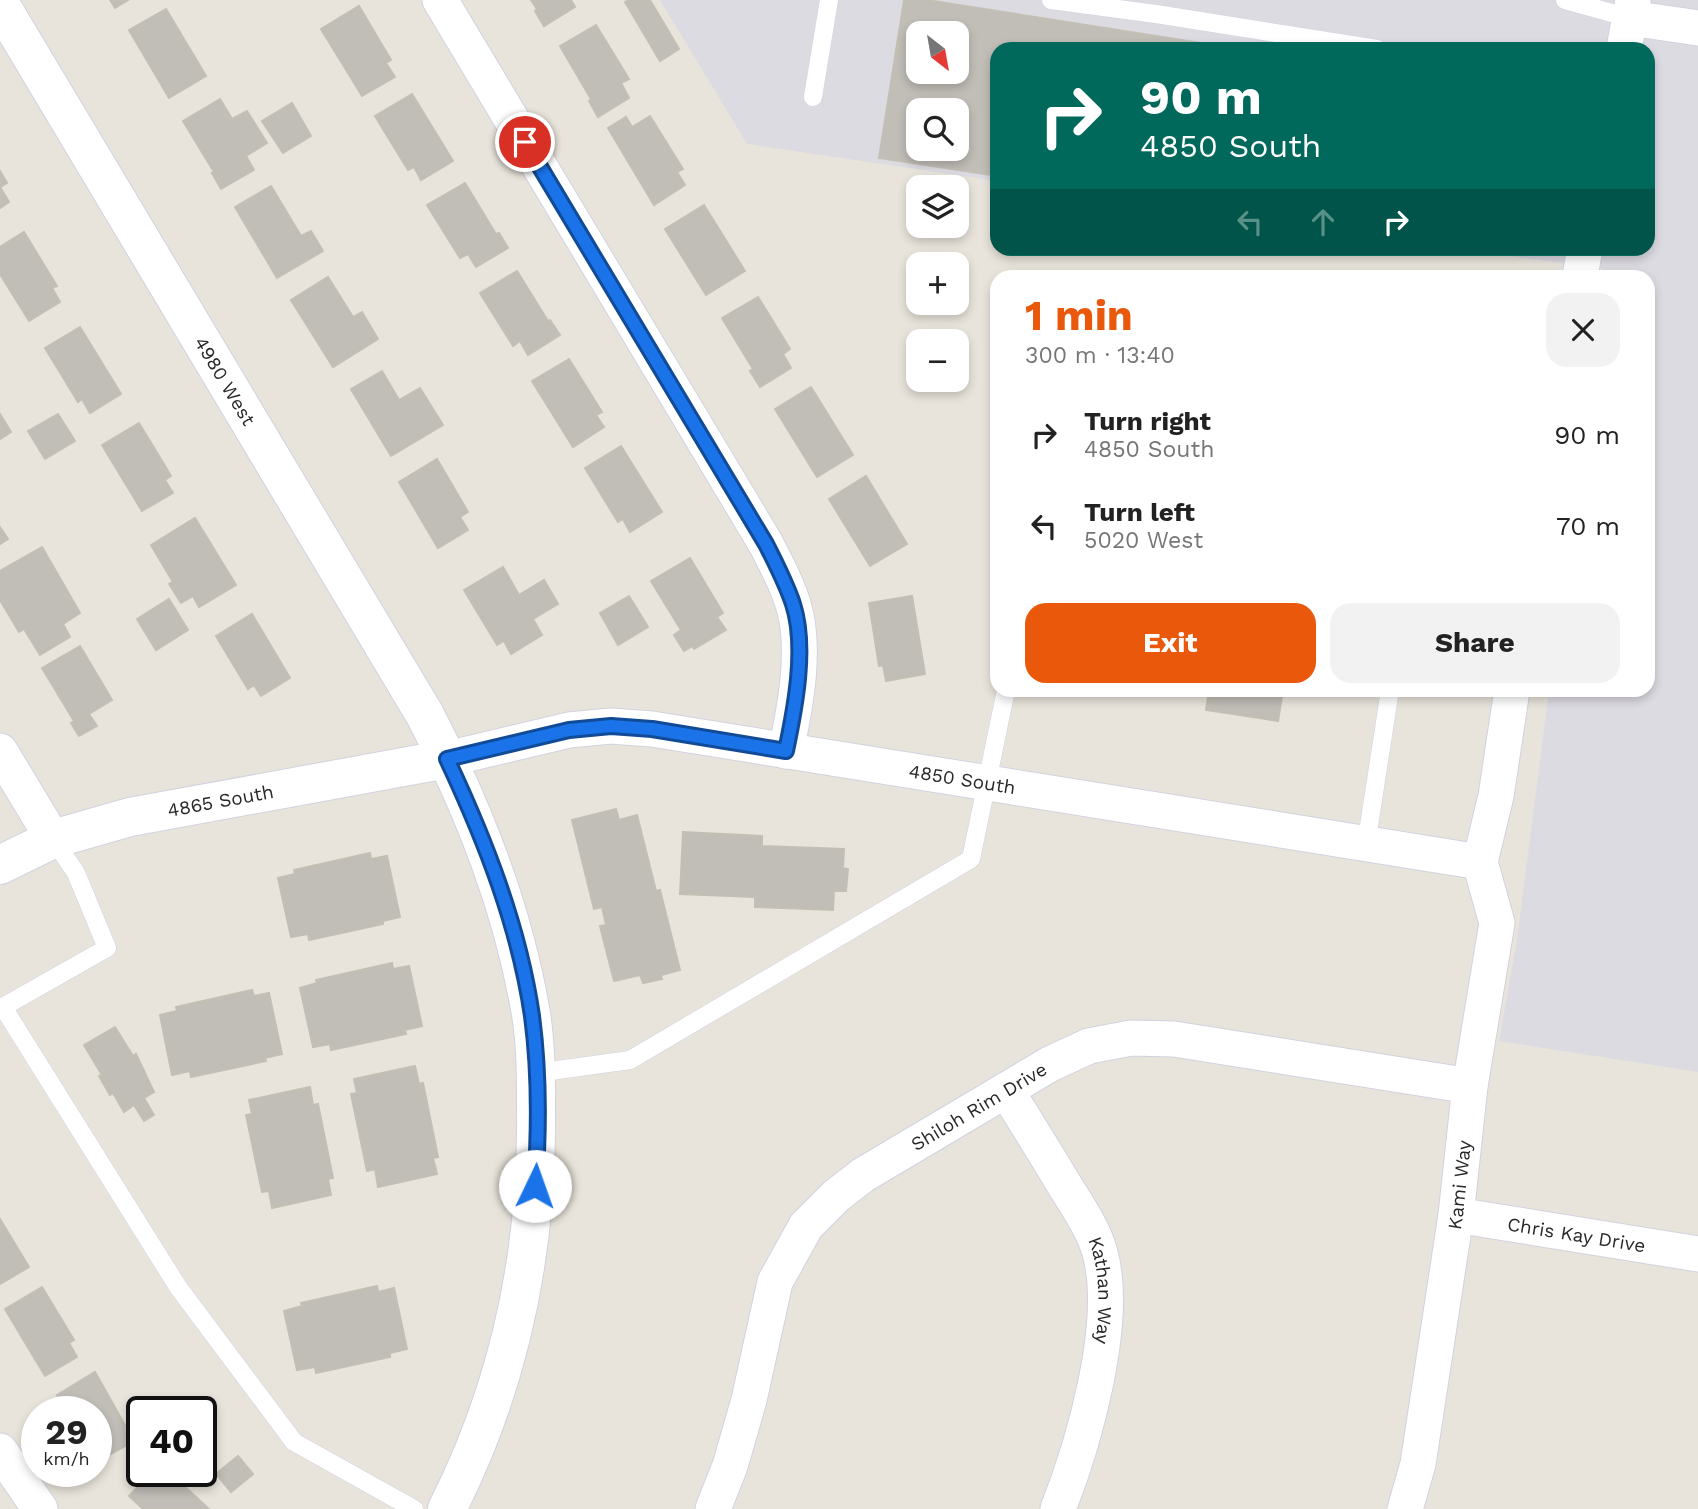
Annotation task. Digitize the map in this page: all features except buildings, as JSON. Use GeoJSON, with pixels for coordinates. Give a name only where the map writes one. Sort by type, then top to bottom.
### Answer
{"type":"FeatureCollection","features":[{"type":"Feature","properties":{"kind":"street"},"geometry":{"type":"LineString","coordinates":[[440,0],[759,532],[783,577],[794,607],[799,639],[795,704],[786,751]]}},
{"type":"Feature","properties":{"kind":"street","name":"4980 West"},"geometry":{"type":"LineString","coordinates":[[0,4],[425,715],[473,815],[500,886],[520,958],[532,1016],[537,1163],[531,1232],[518,1316],[490,1414],[464,1477],[447,1509]]}},
{"type":"Feature","properties":{"kind":"street"},"geometry":{"type":"LineString","coordinates":[[1629,22],[1698,28]]}},
{"type":"Feature","properties":{"kind":"street"},"geometry":{"type":"LineString","coordinates":[[1480,862],[1496,796],[1511,697]]}},
{"type":"Feature","properties":{"kind":"street","name":"4850 South"},"geometry":{"type":"LineString","coordinates":[[447,759],[569,730],[611,726],[652,729],[1480,862]]}},
{"type":"Feature","properties":{"kind":"street"},"geometry":{"type":"LineString","coordinates":[[0,751],[53,839]]}},
{"type":"Feature","properties":{"kind":"street","name":"4865 South"},"geometry":{"type":"LineString","coordinates":[[0,865],[53,839],[130,817],[447,759]]}},
{"type":"Feature","properties":{"kind":"street","name":"Kami Way"},"geometry":{"type":"LineString","coordinates":[[1405,1509],[1418,1464],[1456,1215],[1470,1086],[1497,923],[1480,862]]}},
{"type":"Feature","properties":{"kind":"street","name":"Shiloh Rim Drive"},"geometry":{"type":"LineString","coordinates":[[713,1509],[730,1466],[749,1400],[775,1282],[806,1226],[836,1196],[863,1175],[1050,1064],[1089,1046],[1131,1038],[1174,1039],[1470,1086]]}},
{"type":"Feature","properties":{"kind":"street","name":"Kathan Way"},"geometry":{"type":"LineString","coordinates":[[1006,1090],[1080,1211],[1100,1250],[1106,1283],[1105,1318],[1092,1399],[1073,1472],[1058,1509]]}},
{"type":"Feature","properties":{"kind":"street","name":"Chris Kay Drive"},"geometry":{"type":"LineString","coordinates":[[1456,1215],[1698,1254]]}},
{"type":"Feature","properties":{"kind":"street"},"geometry":{"type":"LineString","coordinates":[[0,1451],[40,1509]]}},
{"type":"Feature","properties":{"kind":"lane"},"geometry":{"type":"LineString","coordinates":[[813,97],[830,0]]}},
{"type":"Feature","properties":{"kind":"lane"},"geometry":{"type":"LineString","coordinates":[[1051,0],[1333,42]]}},
{"type":"Feature","properties":{"kind":"lane"},"geometry":{"type":"LineString","coordinates":[[1565,0],[1629,22]]}},
{"type":"Feature","properties":{"kind":"lane"},"geometry":{"type":"LineString","coordinates":[[536,1073],[630,1060],[971,859],[1005,697]]}},
{"type":"Feature","properties":{"kind":"lane"},"geometry":{"type":"LineString","coordinates":[[1366,845],[1389,697]]}},
{"type":"Feature","properties":{"kind":"lane"},"geometry":{"type":"LineString","coordinates":[[53,839],[76,873],[107,948],[2,1007],[178,1287],[294,1441],[414,1509]]}},
{"type":"Feature","properties":{"kind":"shaded area"},"geometry":{"type":"Polygon","coordinates":[[[660,0],[1698,0],[1698,1072],[1499,1041],[1517,940],[1548,697],[1655,697],[1655,270],[1603,270],[1510,256],[1655,256],[1655,42],[990,42],[990,180],[747,144],[660,0]]]}},
{"type":"Feature","properties":{"kind":"route"},"geometry":{"type":"LineString","coordinates":[[525,142],[766,544],[783,577],[794,607],[799,639],[795,704],[786,751],[652,729],[611,726],[569,730],[447,759],[473,815],[500,886],[520,958],[532,1016],[536,1073],[535,1186]]}}]}
